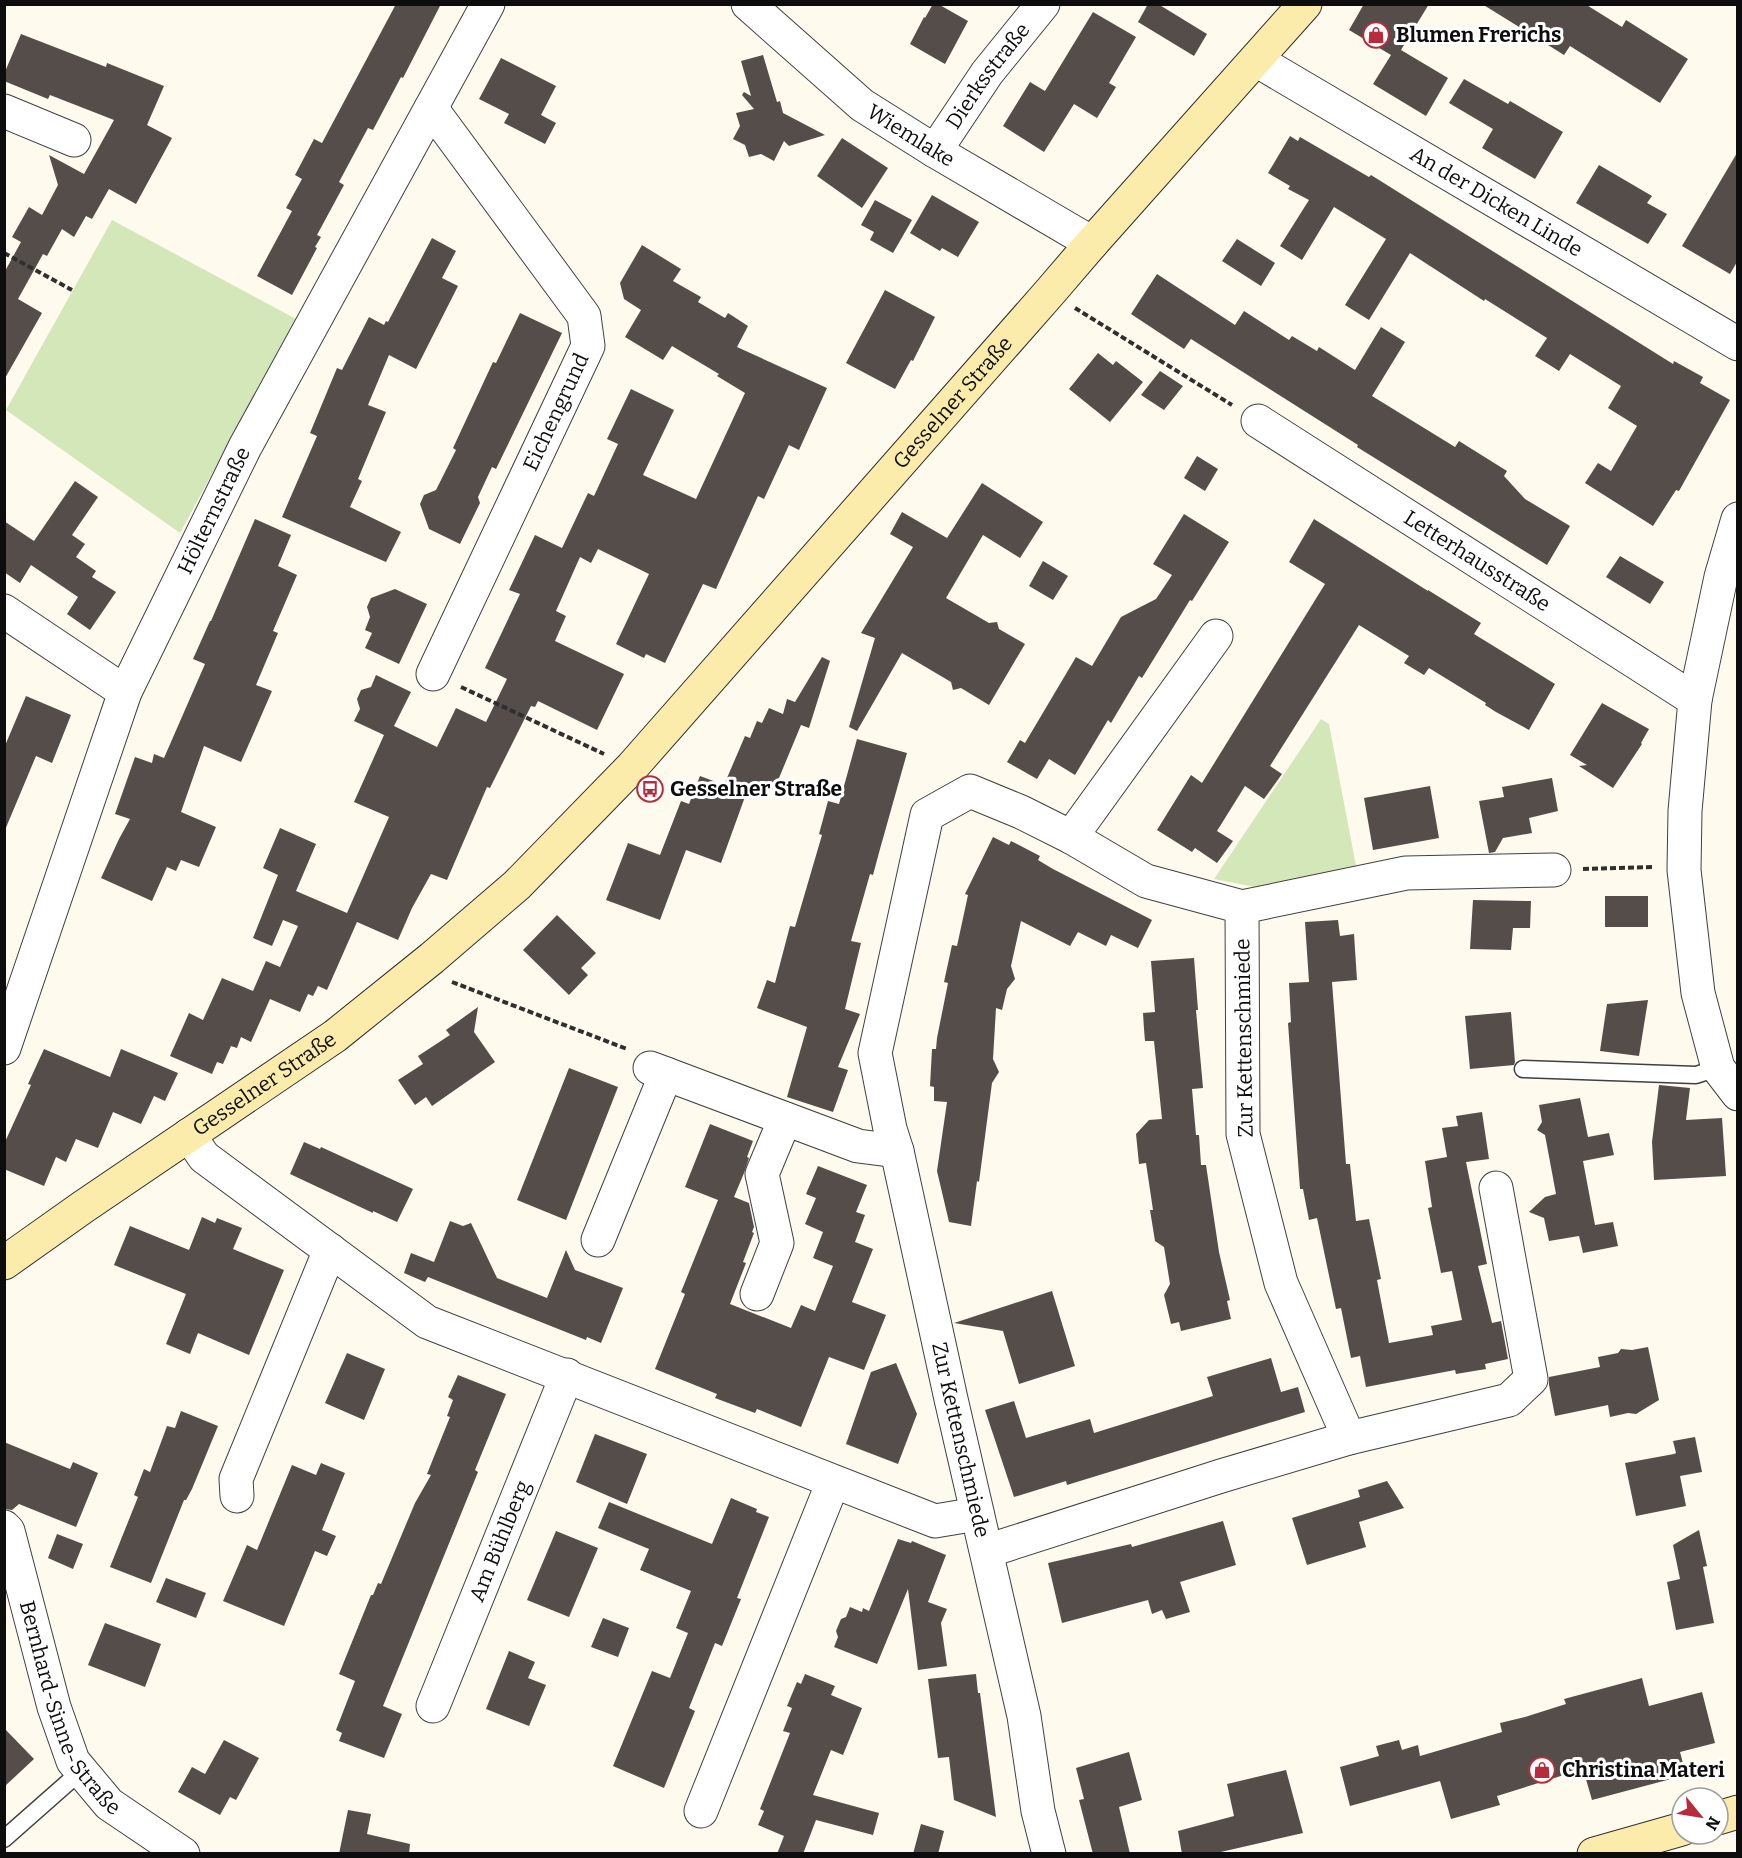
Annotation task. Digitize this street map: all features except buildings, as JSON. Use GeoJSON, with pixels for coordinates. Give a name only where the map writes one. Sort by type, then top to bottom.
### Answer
{"type":"FeatureCollection","features":[{"type":"Feature","properties":{"kind":"street","name":"Hölternstraße"},"geometry":{"type":"LineString","coordinates":[[4,1048],[125,692],[245,447],[488,4]]}},
{"type":"Feature","properties":{"kind":"street","name":"Wiemlake"},"geometry":{"type":"LineString","coordinates":[[748,4],[862,105],[935,151],[1092,243]]}},
{"type":"Feature","properties":{"kind":"street","name":"Dierksstraße"},"geometry":{"type":"LineString","coordinates":[[935,151],[987,73],[1043,4]]}},
{"type":"Feature","properties":{"kind":"street","name":"Gesselner Straße"},"geometry":{"type":"LineString","coordinates":[[4,1263],[335,1036],[432,958],[517,885],[632,767],[1305,4]]}},
{"type":"Feature","properties":{"kind":"street","name":"An der Dicken Linde"},"geometry":{"type":"LineString","coordinates":[[1256,60],[1737,344]]}},
{"type":"Feature","properties":{"kind":"street","name":"Eichengrund"},"geometry":{"type":"LineString","coordinates":[[431,108],[584,316],[588,346],[433,674]]}},
{"type":"Feature","properties":{"kind":"street"},"geometry":{"type":"LineString","coordinates":[[8,121],[74,140]]}},
{"type":"Feature","properties":{"kind":"street","name":"Letterhausstraße"},"geometry":{"type":"LineString","coordinates":[[1258,421],[1695,700]]}},
{"type":"Feature","properties":{"kind":"street"},"geometry":{"type":"LineString","coordinates":[[1737,519],[1721,577],[1695,700],[1685,811],[1684,870],[1698,993],[1728,1062],[1737,1094]]}},
{"type":"Feature","properties":{"kind":"street"},"geometry":{"type":"LineString","coordinates":[[4,611],[125,692]]}},
{"type":"Feature","properties":{"kind":"street"},"geometry":{"type":"LineString","coordinates":[[1071,837],[1216,636]]}},
{"type":"Feature","properties":{"kind":"street","name":"Zur Kettenschmiede"},"geometry":{"type":"LineString","coordinates":[[1049,1854],[1038,1811],[1024,1716],[897,1151],[890,1129],[876,1053],[927,815],[970,791],[1022,812],[1146,880],[1242,908],[1406,873],[1554,870]]}},
{"type":"Feature","properties":{"kind":"street","name":"Zur Kettenschmiede"},"geometry":{"type":"LineString","coordinates":[[1242,908],[1243,1134],[1281,1282],[1349,1438]]}},
{"type":"Feature","properties":{"kind":"street"},"geometry":{"type":"LineString","coordinates":[[598,1240],[658,1071],[858,1146],[897,1151]]}},
{"type":"Feature","properties":{"kind":"street"},"geometry":{"type":"LineString","coordinates":[[757,1294],[777,1244],[762,1174],[786,1119]]}},
{"type":"Feature","properties":{"kind":"street"},"geometry":{"type":"LineString","coordinates":[[189,1135],[204,1157],[427,1322],[935,1521],[977,1514]]}},
{"type":"Feature","properties":{"kind":"street","name":"Zur Kettenschmiede"},"geometry":{"type":"LineString","coordinates":[[987,1551],[1210,1479],[1349,1438],[1509,1400],[1531,1379],[1496,1188]]}},
{"type":"Feature","properties":{"kind":"street"},"geometry":{"type":"LineString","coordinates":[[237,1496],[236,1479],[330,1250]]}},
{"type":"Feature","properties":{"kind":"street","name":"Am Bühlberg"},"geometry":{"type":"LineString","coordinates":[[433,1706],[567,1375]]}},
{"type":"Feature","properties":{"kind":"street"},"geometry":{"type":"LineString","coordinates":[[701,1811],[833,1482]]}},
{"type":"Feature","properties":{"kind":"street","name":"Bernhard-Sinne-Straße"},"geometry":{"type":"LineString","coordinates":[[4,1527],[9,1531],[54,1707],[73,1761],[109,1804],[183,1854]]}},
{"type":"Feature","properties":{"kind":"street"},"geometry":{"type":"LineString","coordinates":[[1594,1854],[1670,1832]]}},
{"type":"Feature","properties":{"kind":"lane"},"geometry":{"type":"LineString","coordinates":[[1522,1069],[1696,1075],[1728,1062]]}},
{"type":"Feature","properties":{"kind":"lane"},"geometry":{"type":"LineString","coordinates":[[4,1839],[81,1771]]}},
{"type":"Feature","properties":{"kind":"path"},"geometry":{"type":"LineString","coordinates":[[4,253],[72,290]]}},
{"type":"Feature","properties":{"kind":"path"},"geometry":{"type":"LineString","coordinates":[[1050,292],[1258,421]]}},
{"type":"Feature","properties":{"kind":"path"},"geometry":{"type":"LineString","coordinates":[[433,674],[632,767]]}},
{"type":"Feature","properties":{"kind":"path"},"geometry":{"type":"LineString","coordinates":[[1554,870],[1656,867],[1684,870]]}},
{"type":"Feature","properties":{"kind":"path"},"geometry":{"type":"LineString","coordinates":[[432,958],[452,982],[627,1049],[658,1071]]}},
{"type":"Feature","properties":{"kind":"green space"},"geometry":{"type":"Polygon","coordinates":[[[112,220],[296,319],[180,533],[6,410],[112,220]]]}},
{"type":"Feature","properties":{"kind":"green space"},"geometry":{"type":"Polygon","coordinates":[[[1321,719],[1329,724],[1356,866],[1260,888],[1214,879],[1321,719]]]}},
{"type":"Feature","properties":{"kind":"place","name":"Blumen Frerichs"},"geometry":{"type":"Point","coordinates":[1376,35]}},
{"type":"Feature","properties":{"kind":"place","name":"Gesselner Straße"},"geometry":{"type":"Point","coordinates":[650,789]}},
{"type":"Feature","properties":{"kind":"place","name":"Christina Materi"},"geometry":{"type":"Point","coordinates":[1542,1770]}}]}
